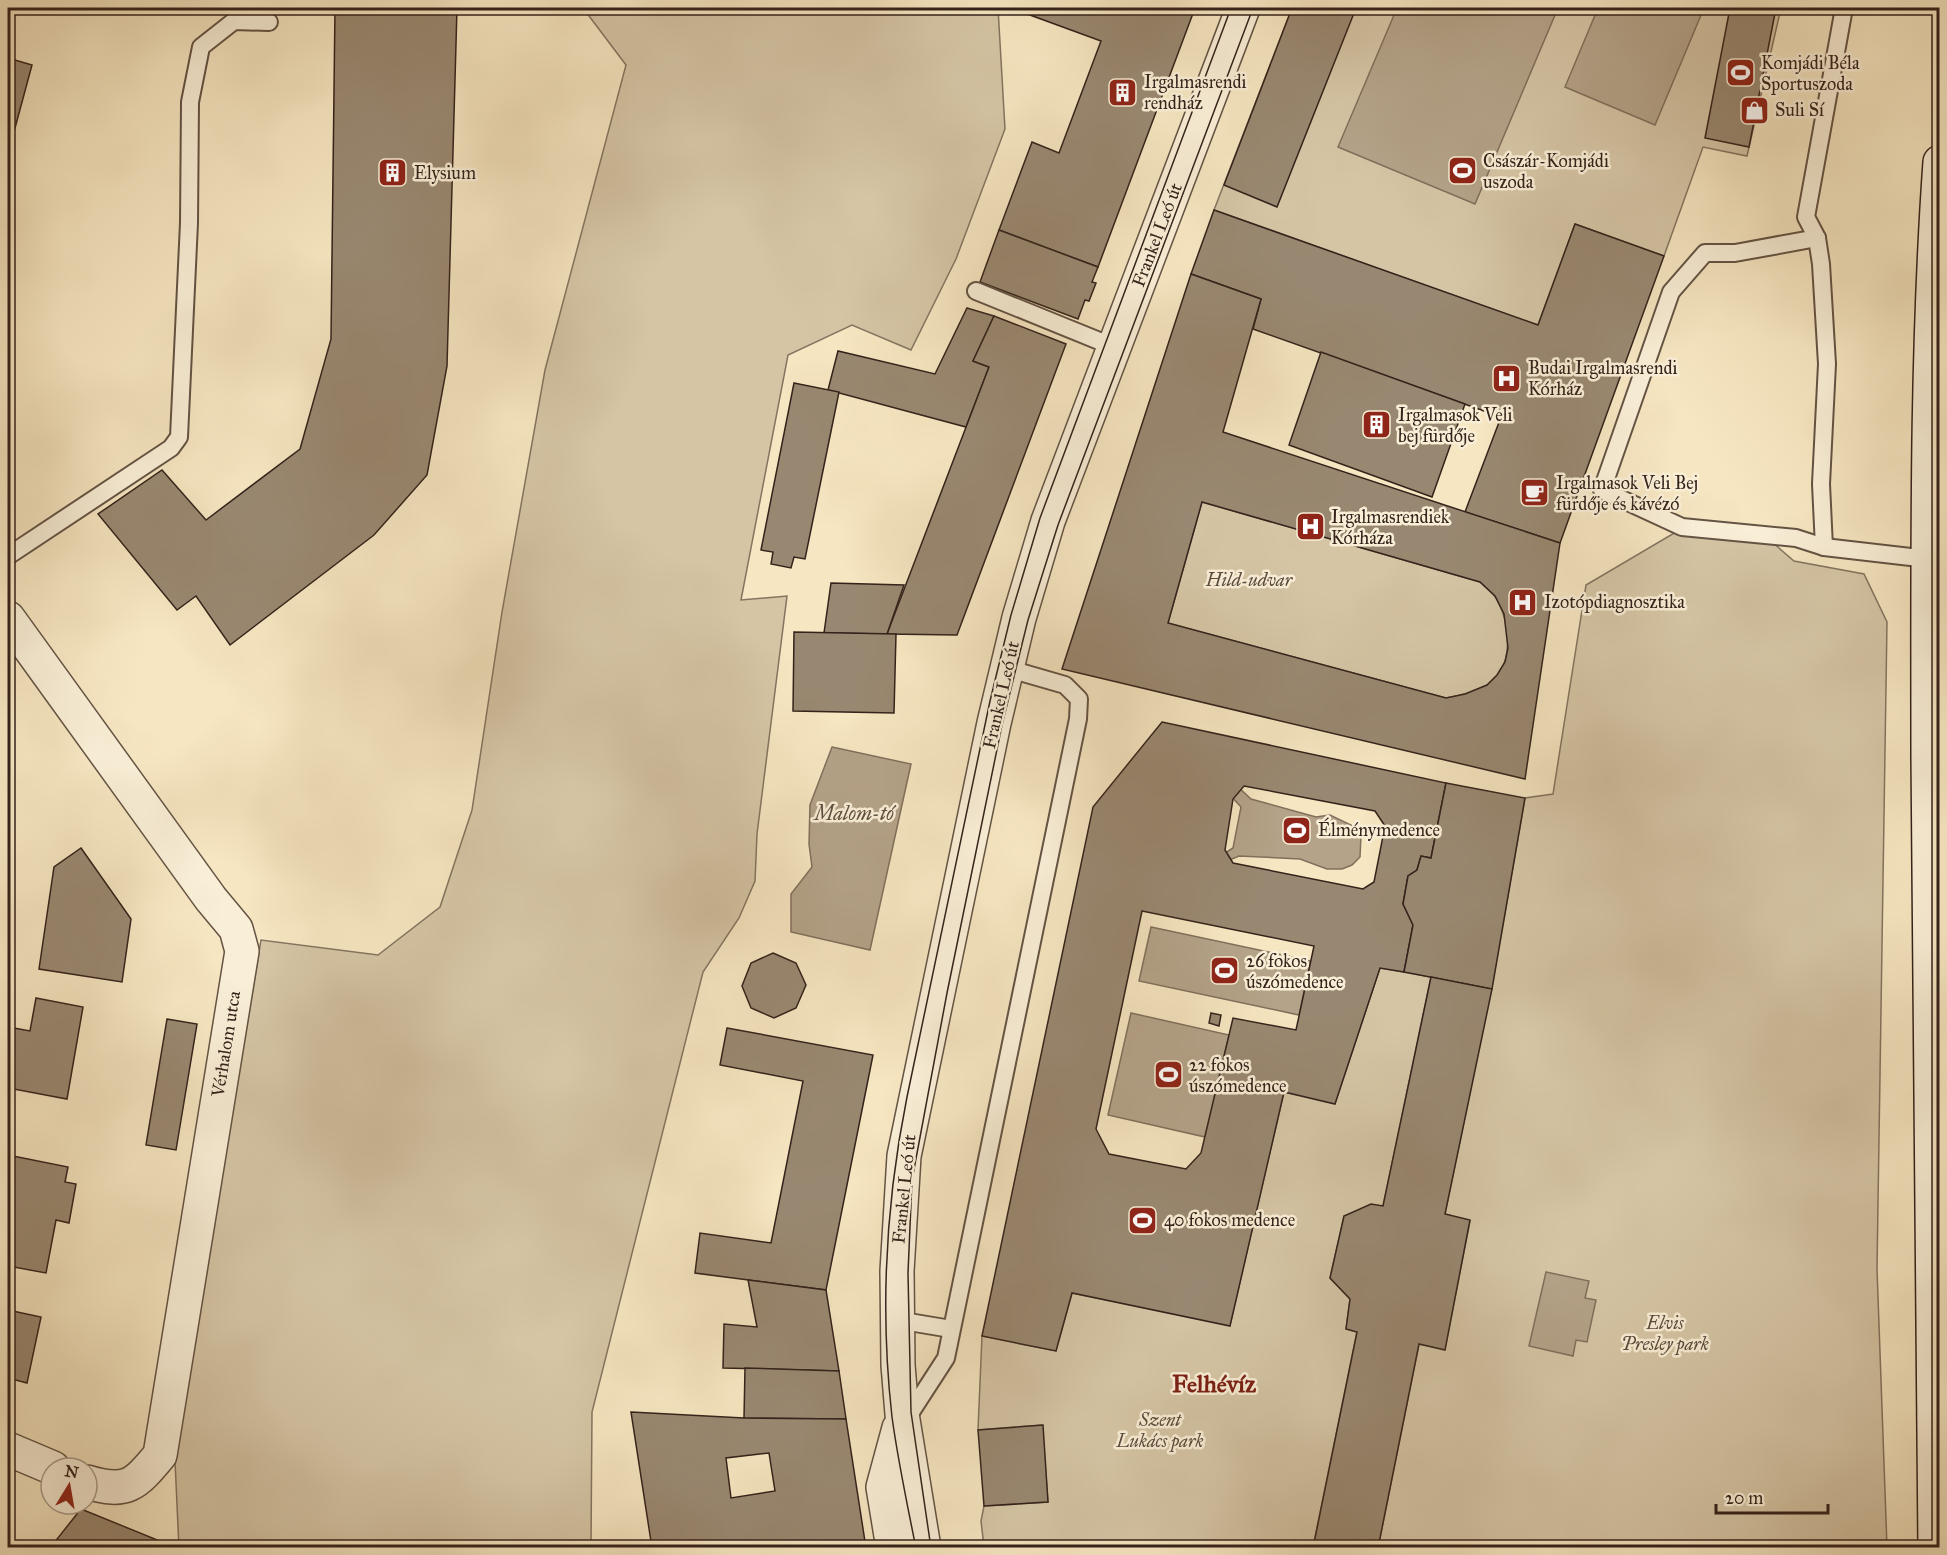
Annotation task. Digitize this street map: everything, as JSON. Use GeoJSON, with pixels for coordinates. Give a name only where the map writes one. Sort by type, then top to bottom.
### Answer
{"type":"FeatureCollection","features":[{"type":"Feature","properties":{"kind":"street","name":"Frankel Leó út"},"geometry":{"type":"LineString","coordinates":[[924,1548],[902,1414],[897,1320],[897,1271],[904,1156],[1006,668],[1019,618],[1048,521],[1243,8]]}},
{"type":"Feature","properties":{"kind":"street"},"geometry":{"type":"LineString","coordinates":[[1935,1548],[1929,1129],[1928,559],[1930,339],[1940,162]]}},
{"type":"Feature","properties":{"kind":"street","name":"Vérhalom utca"},"geometry":{"type":"LineString","coordinates":[[8,618],[211,899],[236,929],[242,951],[160,1455],[146,1472],[129,1486],[105,1488],[99,1486]]}},
{"type":"Feature","properties":{"kind":"street","name":"Frankel Leó út"},"geometry":{"type":"LineString","coordinates":[[893,1548],[883,1487],[902,1414]]}},
{"type":"Feature","properties":{"kind":"street"},"geometry":{"type":"LineString","coordinates":[[8,1449],[39,1462]]}},
{"type":"Feature","properties":{"kind":"lane"},"geometry":{"type":"LineString","coordinates":[[1824,547],[1821,484],[1827,364],[1821,264],[1817,238],[1806,217],[1844,8]]}},
{"type":"Feature","properties":{"kind":"lane"},"geometry":{"type":"LineString","coordinates":[[8,556],[171,448],[179,437],[189,223],[190,102],[201,47],[234,21],[269,22]]}},
{"type":"Feature","properties":{"kind":"lane"},"geometry":{"type":"LineString","coordinates":[[1817,238],[1735,253],[1705,253],[1671,292],[1602,490],[1682,527],[1796,538],[1824,547],[1866,554],[1928,559]]}},
{"type":"Feature","properties":{"kind":"lane"},"geometry":{"type":"LineString","coordinates":[[976,291],[1114,347]]}},
{"type":"Feature","properties":{"kind":"lane"},"geometry":{"type":"LineString","coordinates":[[902,1414],[911,1412],[946,1358],[1078,719],[1079,699],[1065,685],[1006,668]]}},
{"type":"Feature","properties":{"kind":"lane"},"geometry":{"type":"LineString","coordinates":[[897,1320],[951,1329]]}},
{"type":"Feature","properties":{"kind":"green space"},"geometry":{"type":"Polygon","coordinates":[[[583,8],[998,8],[1005,129],[956,259],[911,350],[852,325],[788,355],[741,600],[787,596],[757,834],[755,881],[739,918],[703,972],[592,1412],[591,1547],[179,1548],[175,1461],[261,940],[378,955],[440,907],[472,810],[502,612],[545,370],[626,65],[583,8]]]}},
{"type":"Feature","properties":{"kind":"green space","name":"Császár-Komjádi uszoda"},"geometry":{"type":"Polygon","coordinates":[[[1292,8],[1781,8],[1747,156],[1703,147],[1664,256],[1575,224],[1538,325],[1214,210],[1292,8]]]}},
{"type":"Feature","properties":{"kind":"green space","name":"Hild-udvar"},"geometry":{"type":"Polygon","coordinates":[[[1202,502],[1480,582],[1496,598],[1505,620],[1508,645],[1502,668],[1486,686],[1466,694],[1446,698],[1168,623],[1202,502]]]}},
{"type":"Feature","properties":{"kind":"green space","name":"Elvis Presley park"},"geometry":{"type":"Polygon","coordinates":[[[1681,529],[1764,535],[1794,561],[1864,574],[1887,622],[1877,1269],[1887,1547],[1378,1548],[1419,1344],[1445,1349],[1470,1221],[1445,1214],[1493,980],[1525,798],[1553,794],[1586,585],[1681,529]]]}},
{"type":"Feature","properties":{"kind":"green space","name":"Szent Lukács park"},"geometry":{"type":"Polygon","coordinates":[[[1380,968],[1431,977],[1383,1206],[1344,1216],[1330,1278],[1350,1299],[1346,1329],[1357,1332],[1313,1547],[984,1547],[981,1521],[984,1506],[1048,1502],[1042,1425],[978,1430],[982,1336],[1056,1351],[1072,1293],[1230,1325],[1284,1092],[1335,1103],[1380,968]]]}},
{"type":"Feature","properties":{"kind":"water"},"geometry":{"type":"Polygon","coordinates":[[[1397,8],[1558,8],[1475,204],[1338,147],[1397,8]]]}},
{"type":"Feature","properties":{"kind":"water"},"geometry":{"type":"Polygon","coordinates":[[[1598,8],[1704,8],[1655,125],[1565,87],[1598,8]]]}},
{"type":"Feature","properties":{"kind":"water","name":"Malom-tó"},"geometry":{"type":"Polygon","coordinates":[[[832,747],[911,764],[870,950],[791,932],[791,894],[812,867],[809,844],[810,805],[832,747]]]}},
{"type":"Feature","properties":{"kind":"water","name":"Élménymedence"},"geometry":{"type":"Polygon","coordinates":[[[1236,785],[1251,799],[1316,817],[1330,815],[1353,826],[1361,835],[1360,857],[1352,865],[1342,869],[1327,869],[1300,859],[1239,856],[1227,861],[1222,855],[1233,848],[1241,807],[1228,793],[1236,785]]]}},
{"type":"Feature","properties":{"kind":"water","name":"26 fokos úszómedence"},"geometry":{"type":"Polygon","coordinates":[[[1151,927],[1311,961],[1299,1015],[1139,981],[1151,927]]]}},
{"type":"Feature","properties":{"kind":"water","name":"22 fokos úszómedence"},"geometry":{"type":"Polygon","coordinates":[[[1131,1013],[1229,1035],[1205,1137],[1108,1115],[1131,1013]]]}},
{"type":"Feature","properties":{"kind":"water"},"geometry":{"type":"Polygon","coordinates":[[[1546,1272],[1589,1281],[1585,1298],[1596,1300],[1587,1342],[1576,1340],[1573,1356],[1529,1346],[1546,1272]]]}},
{"type":"Feature","properties":{"kind":"building","name":"Elysium"},"geometry":{"type":"Polygon","coordinates":[[[335,8],[457,8],[447,366],[427,475],[374,535],[230,645],[196,596],[177,610],[98,514],[162,470],[206,520],[300,449],[331,339],[335,8]]]}},
{"type":"Feature","properties":{"kind":"building","name":"Irgalmasrendi rendház"},"geometry":{"type":"Polygon","coordinates":[[[1011,8],[1195,8],[1098,267],[999,230],[1032,142],[1059,153],[1101,41],[1011,8]]]}},
{"type":"Feature","properties":{"kind":"building"},"geometry":{"type":"Polygon","coordinates":[[[1292,8],[1356,8],[1277,207],[1224,185],[1292,8]]]}},
{"type":"Feature","properties":{"kind":"building","name":"Komjádi Béla Sportuszoda"},"geometry":{"type":"Polygon","coordinates":[[[1730,8],[1776,8],[1749,147],[1705,138],[1730,8]]]}},
{"type":"Feature","properties":{"kind":"building"},"geometry":{"type":"Polygon","coordinates":[[[8,58],[32,65],[8,154],[8,58]]]}},
{"type":"Feature","properties":{"kind":"building","name":"Budai Irgalmasrendi Kórház"},"geometry":{"type":"Polygon","coordinates":[[[1214,210],[1538,325],[1575,224],[1664,256],[1560,543],[1465,512],[1501,417],[1253,329],[1261,299],[1191,274],[1214,210]]]}},
{"type":"Feature","properties":{"kind":"building"},"geometry":{"type":"Polygon","coordinates":[[[999,230],[1098,267],[1092,282],[1096,283],[1089,301],[1085,300],[1078,319],[980,282],[999,230]]]}},
{"type":"Feature","properties":{"kind":"building","name":"Irgalmasrendiek Kórháza"},"geometry":{"type":"Polygon","coordinates":[[[1191,274],[1261,299],[1223,432],[1560,543],[1525,779],[1062,669],[1191,274]],[[1202,502],[1168,623],[1446,698],[1465,694],[1487,685],[1505,662],[1508,648],[1504,614],[1495,596],[1480,582],[1202,502]]]}},
{"type":"Feature","properties":{"kind":"building"},"geometry":{"type":"Polygon","coordinates":[[[967,308],[994,316],[973,361],[989,367],[966,427],[828,390],[838,351],[935,374],[967,308]]]}},
{"type":"Feature","properties":{"kind":"building"},"geometry":{"type":"Polygon","coordinates":[[[994,316],[1066,344],[957,635],[887,634],[989,367],[973,361],[994,316]]]}},
{"type":"Feature","properties":{"kind":"building","name":"Irgalmasok Veli bej fürdője"},"geometry":{"type":"Polygon","coordinates":[[[1321,352],[1465,404],[1432,497],[1289,445],[1321,352]]]}},
{"type":"Feature","properties":{"kind":"building"},"geometry":{"type":"Polygon","coordinates":[[[794,383],[839,392],[805,559],[794,557],[791,568],[771,564],[773,552],[761,550],[794,383]]]}},
{"type":"Feature","properties":{"kind":"building"},"geometry":{"type":"Polygon","coordinates":[[[831,583],[904,585],[887,634],[824,633],[831,583]]]}},
{"type":"Feature","properties":{"kind":"building"},"geometry":{"type":"Polygon","coordinates":[[[794,632],[896,634],[894,713],[793,711],[794,632]]]}},
{"type":"Feature","properties":{"kind":"building"},"geometry":{"type":"Polygon","coordinates":[[[1162,722],[1446,783],[1431,858],[1421,856],[1417,870],[1408,876],[1403,904],[1413,925],[1404,972],[1380,968],[1335,1104],[1284,1092],[1230,1326],[1072,1293],[1056,1351],[982,1336],[1093,807],[1162,722]],[[1244,786],[1233,799],[1225,850],[1233,863],[1363,889],[1374,882],[1385,826],[1375,811],[1244,786]],[[1142,911],[1096,1129],[1109,1154],[1186,1169],[1201,1153],[1233,1018],[1296,1030],[1314,946],[1142,911]]]}},
{"type":"Feature","properties":{"kind":"building"},"geometry":{"type":"Polygon","coordinates":[[[1446,783],[1525,798],[1492,989],[1404,972],[1413,925],[1403,904],[1408,876],[1417,870],[1421,856],[1431,858],[1446,783]]]}},
{"type":"Feature","properties":{"kind":"building"},"geometry":{"type":"Polygon","coordinates":[[[81,848],[131,919],[122,982],[39,969],[54,867],[81,848]]]}},
{"type":"Feature","properties":{"kind":"building"},"geometry":{"type":"Polygon","coordinates":[[[773,953],[796,963],[806,985],[796,1008],[774,1018],[751,1008],[742,986],[751,963],[773,953]]]}},
{"type":"Feature","properties":{"kind":"building"},"geometry":{"type":"Polygon","coordinates":[[[1431,977],[1492,989],[1445,1214],[1470,1220],[1445,1350],[1419,1344],[1378,1548],[1313,1548],[1357,1332],[1346,1329],[1350,1299],[1330,1278],[1344,1216],[1371,1204],[1383,1206],[1431,977]]]}},
{"type":"Feature","properties":{"kind":"building"},"geometry":{"type":"Polygon","coordinates":[[[36,998],[83,1007],[67,1099],[8,1088],[8,1027],[30,1031],[36,998]]]}},
{"type":"Feature","properties":{"kind":"building"},"geometry":{"type":"Polygon","coordinates":[[[1211,1013],[1221,1015],[1219,1026],[1209,1023],[1211,1013]]]}},
{"type":"Feature","properties":{"kind":"building"},"geometry":{"type":"Polygon","coordinates":[[[167,1019],[197,1024],[176,1150],[146,1145],[167,1019]]]}},
{"type":"Feature","properties":{"kind":"building"},"geometry":{"type":"Polygon","coordinates":[[[727,1028],[873,1055],[826,1290],[695,1273],[700,1233],[771,1243],[803,1081],[720,1065],[727,1028]]]}},
{"type":"Feature","properties":{"kind":"building"},"geometry":{"type":"Polygon","coordinates":[[[8,1155],[68,1167],[65,1182],[76,1184],[69,1223],[56,1220],[46,1273],[8,1266],[8,1155]]]}},
{"type":"Feature","properties":{"kind":"building"},"geometry":{"type":"Polygon","coordinates":[[[748,1280],[826,1290],[839,1371],[723,1368],[724,1324],[757,1327],[748,1280]]]}},
{"type":"Feature","properties":{"kind":"building"},"geometry":{"type":"Polygon","coordinates":[[[8,1310],[41,1317],[27,1383],[8,1378],[8,1310]]]}},
{"type":"Feature","properties":{"kind":"building"},"geometry":{"type":"Polygon","coordinates":[[[745,1368],[839,1371],[846,1419],[744,1418],[745,1368]]]}},
{"type":"Feature","properties":{"kind":"building"},"geometry":{"type":"Polygon","coordinates":[[[631,1412],[744,1418],[846,1419],[866,1548],[652,1548],[631,1412]],[[769,1453],[726,1458],[731,1498],[775,1491],[769,1453]]]}},
{"type":"Feature","properties":{"kind":"building"},"geometry":{"type":"Polygon","coordinates":[[[1043,1425],[1048,1502],[984,1506],[978,1430],[1043,1425]]]}},
{"type":"Feature","properties":{"kind":"building"},"geometry":{"type":"Polygon","coordinates":[[[75,1516],[98,1516],[172,1546],[170,1548],[69,1548],[57,1539],[75,1516]]]}},
{"type":"Feature","properties":{"kind":"tram line"},"geometry":{"type":"LineString","coordinates":[[916,1548],[892,1417],[886,1337],[890,1216],[907,1097],[990,701],[1011,615],[1040,518],[1231,8]]}},
{"type":"Feature","properties":{"kind":"tram line"},"geometry":{"type":"LineString","coordinates":[[931,1548],[911,1412],[908,1273],[912,1180],[947,993],[1002,725],[1028,620],[1058,525],[1253,8]]}},
{"type":"Feature","properties":{"kind":"place","name":"Komjádi Béla Sportuszoda"},"geometry":{"type":"Point","coordinates":[1740,73]}},
{"type":"Feature","properties":{"kind":"place","name":"Irgalmasrendi rendház"},"geometry":{"type":"Point","coordinates":[1123,92]}},
{"type":"Feature","properties":{"kind":"place","name":"Suli Sí"},"geometry":{"type":"Point","coordinates":[1754,110]}},
{"type":"Feature","properties":{"kind":"place","name":"Császár-Komjádi uszoda"},"geometry":{"type":"Point","coordinates":[1462,171]}},
{"type":"Feature","properties":{"kind":"place","name":"Elysium"},"geometry":{"type":"Point","coordinates":[393,173]}},
{"type":"Feature","properties":{"kind":"place","name":"Budai Irgalmasrendi Kórház"},"geometry":{"type":"Point","coordinates":[1507,378]}},
{"type":"Feature","properties":{"kind":"place","name":"Irgalmasok Veli bej fürdője"},"geometry":{"type":"Point","coordinates":[1377,425]}},
{"type":"Feature","properties":{"kind":"place","name":"Irgalmasok Veli Bej fürdője és kávézó"},"geometry":{"type":"Point","coordinates":[1535,493]}},
{"type":"Feature","properties":{"kind":"place","name":"Irgalmasrendiek Kórháza"},"geometry":{"type":"Point","coordinates":[1310,527]}},
{"type":"Feature","properties":{"kind":"place","name":"Izotópdiagnosztika"},"geometry":{"type":"Point","coordinates":[1523,602]}},
{"type":"Feature","properties":{"kind":"place","name":"Élménymedence"},"geometry":{"type":"Point","coordinates":[1297,830]}},
{"type":"Feature","properties":{"kind":"place","name":"26 fokos úszómedence"},"geometry":{"type":"Point","coordinates":[1225,971]}},
{"type":"Feature","properties":{"kind":"place","name":"22 fokos úszómedence"},"geometry":{"type":"Point","coordinates":[1168,1075]}},
{"type":"Feature","properties":{"kind":"place","name":"40 fokos medence"},"geometry":{"type":"Point","coordinates":[1143,1220]}},
{"type":"Feature","properties":{"kind":"district","name":"Felhévíz"},"geometry":{"type":"Point","coordinates":[1214,1384]}}]}
